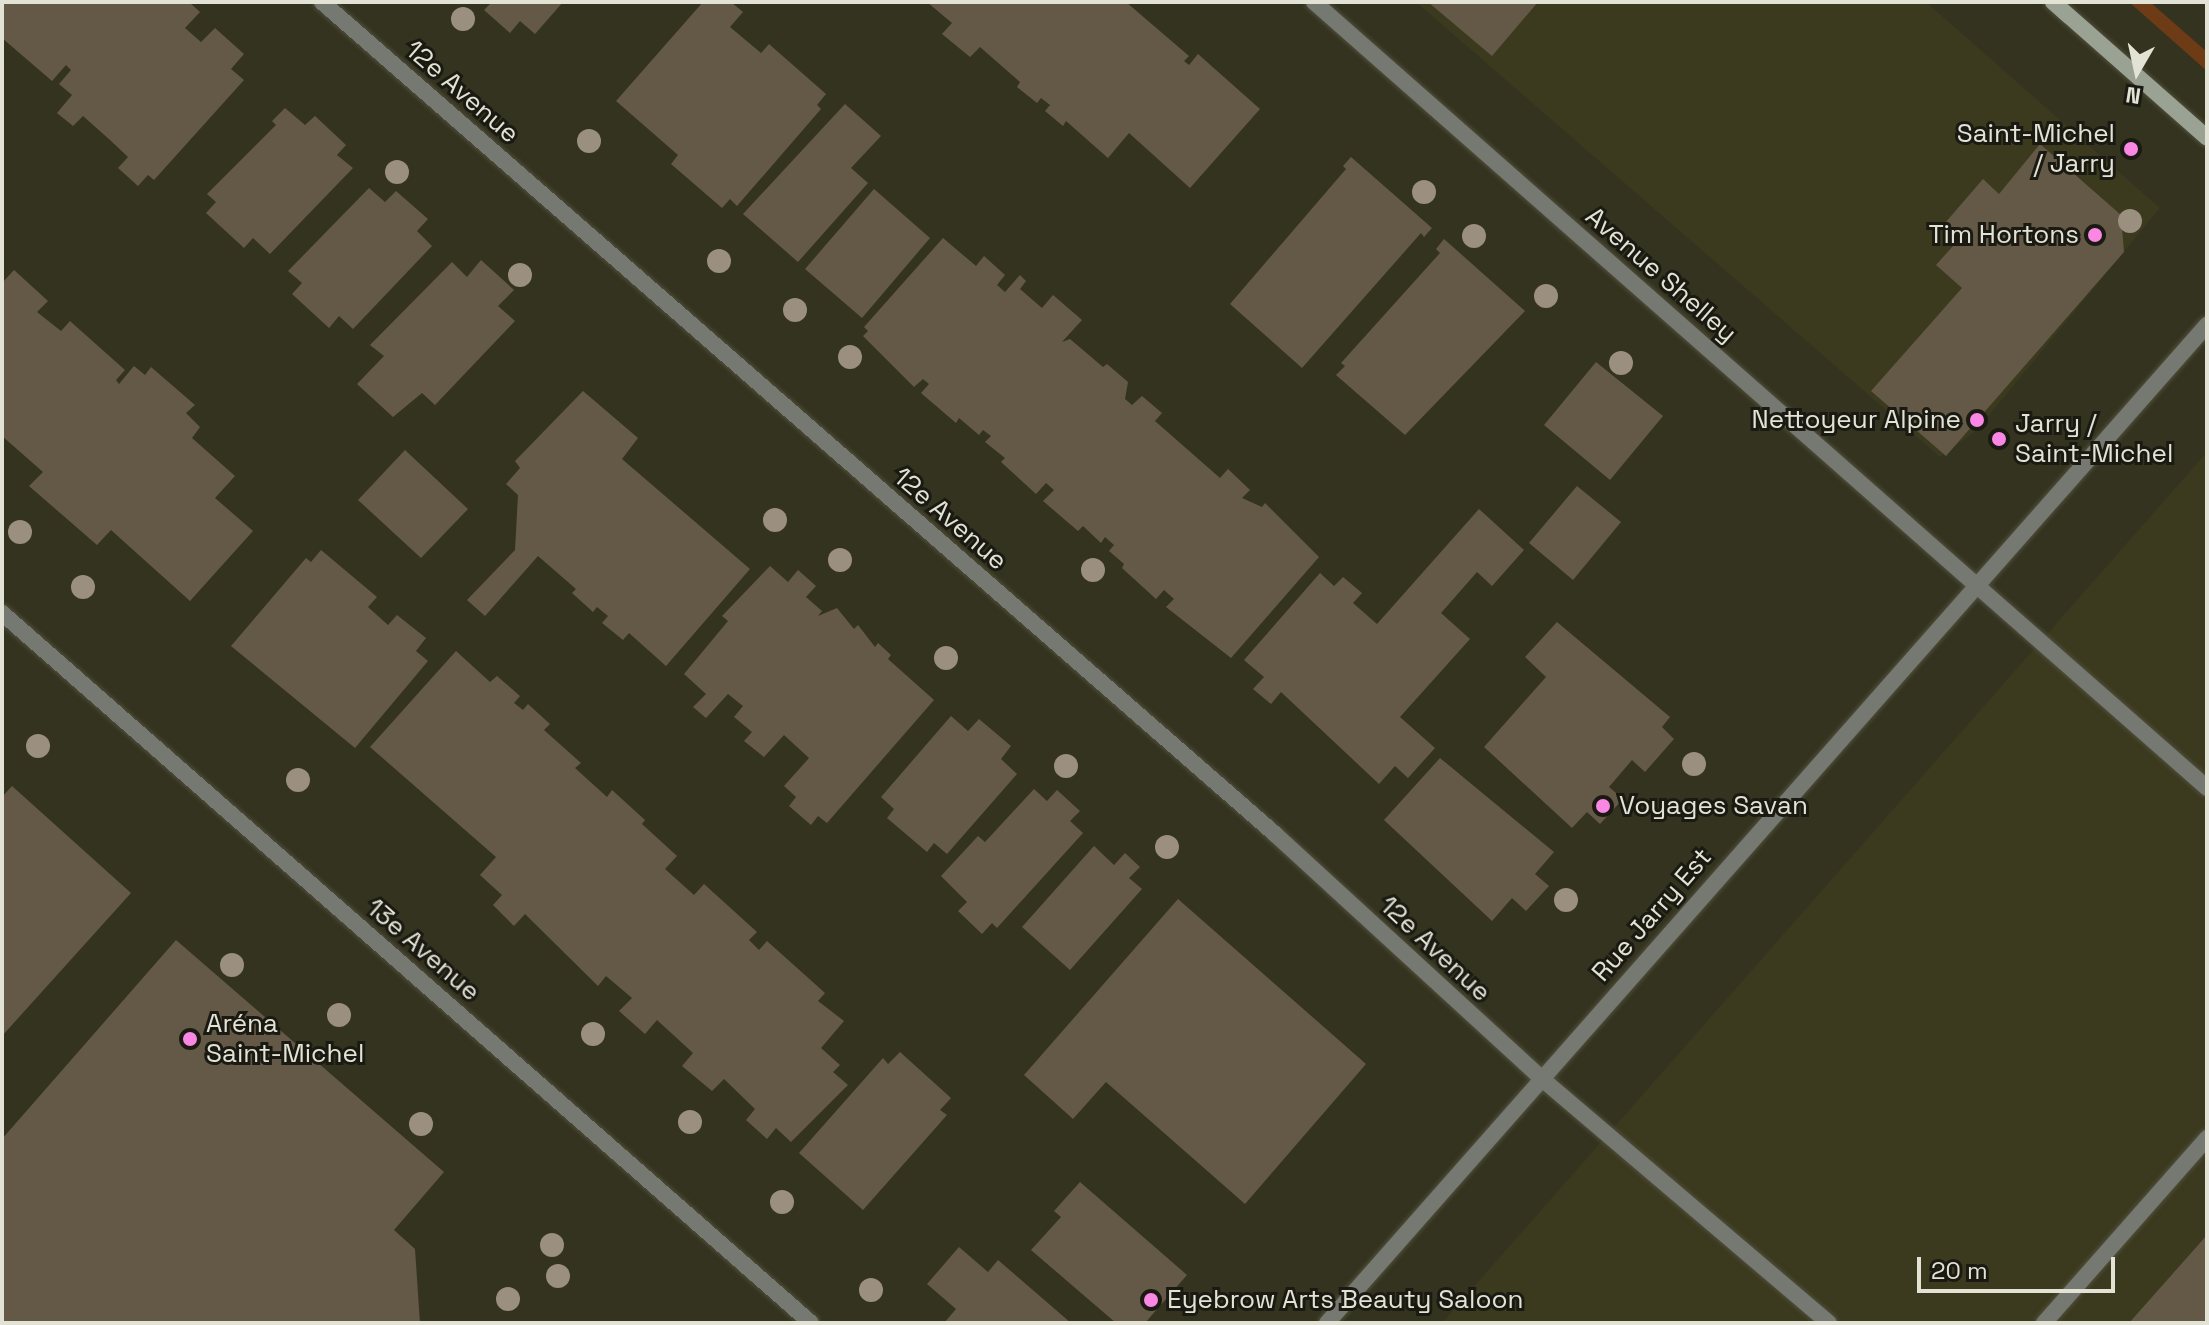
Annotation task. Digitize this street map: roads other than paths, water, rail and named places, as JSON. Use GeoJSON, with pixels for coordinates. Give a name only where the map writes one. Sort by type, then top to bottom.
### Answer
{"type":"FeatureCollection","features":[{"type":"Feature","properties":{"kind":"main road"},"geometry":{"type":"LineString","coordinates":[[2053,2],[2207,138]]}},
{"type":"Feature","properties":{"kind":"street","name":"12e Avenue"},"geometry":{"type":"LineString","coordinates":[[322,2],[1275,834],[1541,1078],[1829,1323]]}},
{"type":"Feature","properties":{"kind":"street","name":"Avenue Shelley"},"geometry":{"type":"LineString","coordinates":[[1314,2],[2207,788]]}},
{"type":"Feature","properties":{"kind":"street","name":"Rue Jarry Est"},"geometry":{"type":"LineString","coordinates":[[1327,1323],[1975,584],[2207,325]]}},
{"type":"Feature","properties":{"kind":"street","name":"13e Avenue"},"geometry":{"type":"LineString","coordinates":[[2,613],[811,1323]]}},
{"type":"Feature","properties":{"kind":"street"},"geometry":{"type":"LineString","coordinates":[[2044,1323],[2207,1138]]}},
{"type":"Feature","properties":{"kind":"place","name":"Saint-Michel / Jarry"},"geometry":{"type":"Point","coordinates":[2131,149]}},
{"type":"Feature","properties":{"kind":"place","name":"Tim Hortons"},"geometry":{"type":"Point","coordinates":[2095,235]}},
{"type":"Feature","properties":{"kind":"place","name":"Nettoyeur Alpine"},"geometry":{"type":"Point","coordinates":[1977,420]}},
{"type":"Feature","properties":{"kind":"place","name":"Jarry / Saint-Michel"},"geometry":{"type":"Point","coordinates":[1999,439]}},
{"type":"Feature","properties":{"kind":"place","name":"Voyages Savan"},"geometry":{"type":"Point","coordinates":[1603,806]}},
{"type":"Feature","properties":{"kind":"place","name":"Aréna Saint-Michel"},"geometry":{"type":"Point","coordinates":[190,1039]}},
{"type":"Feature","properties":{"kind":"place","name":"Eyebrow Arts Beauty Saloon"},"geometry":{"type":"Point","coordinates":[1151,1300]}}]}
